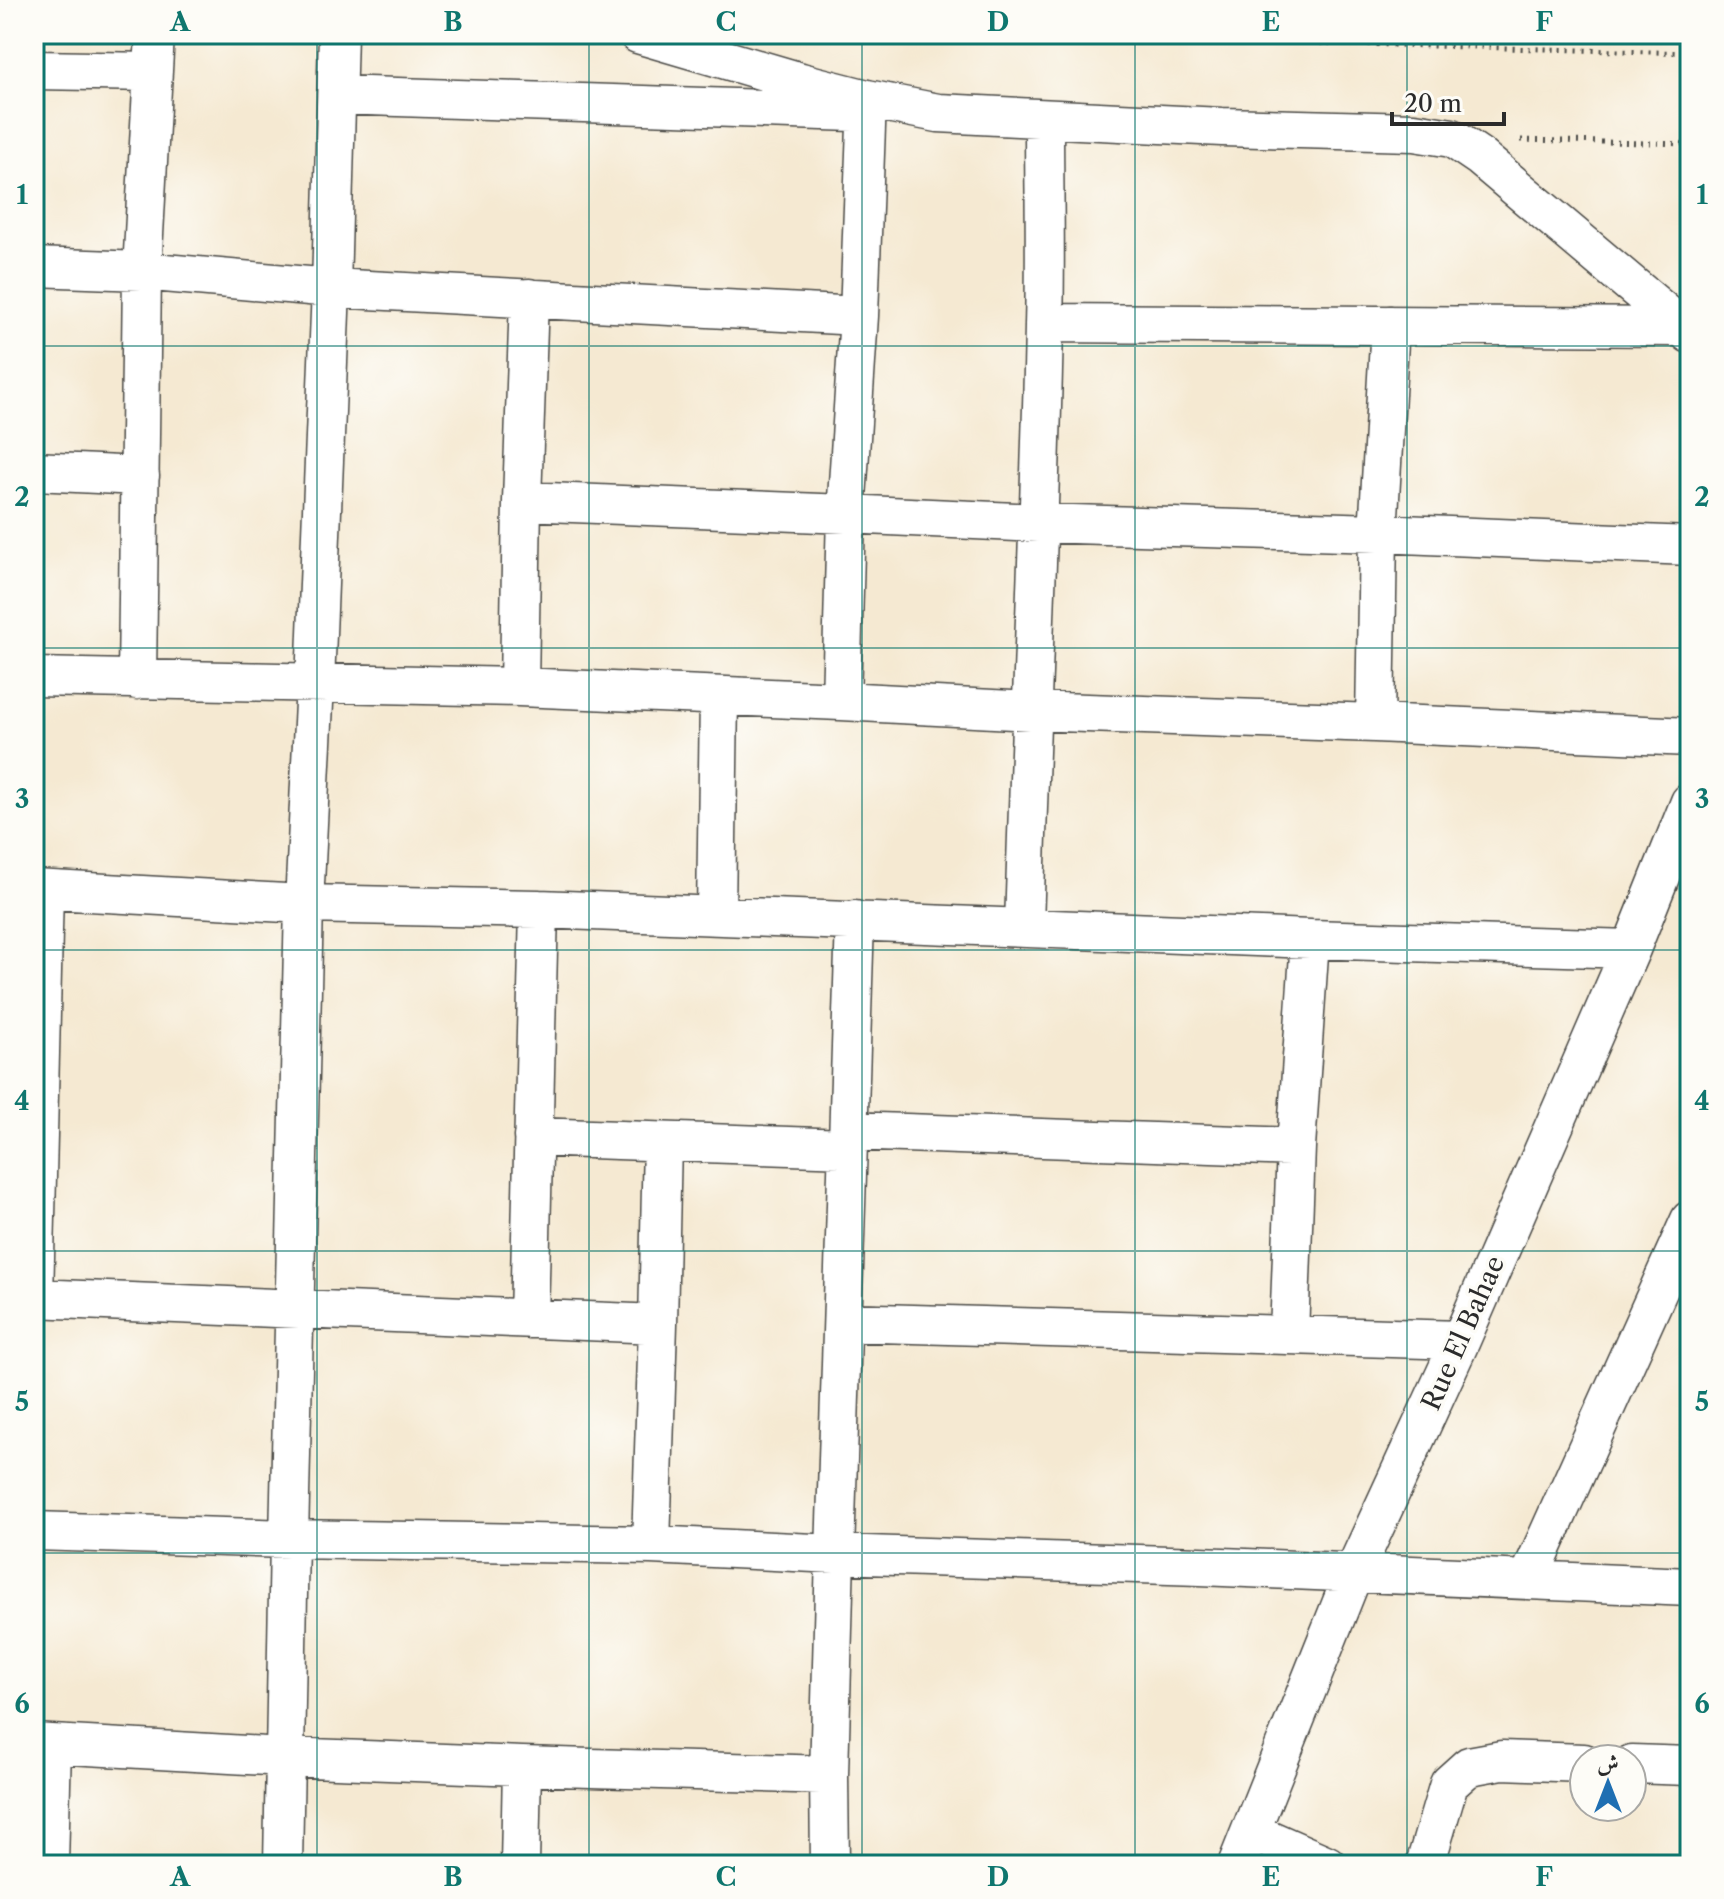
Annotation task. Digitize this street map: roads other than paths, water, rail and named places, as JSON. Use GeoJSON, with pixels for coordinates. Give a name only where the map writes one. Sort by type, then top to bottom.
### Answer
{"type":"FeatureCollection","features":[{"type":"Feature","properties":{"kind":"street"},"geometry":{"type":"LineString","coordinates":[[137,680],[142,271],[155,34]]}},
{"type":"Feature","properties":{"kind":"street"},"geometry":{"type":"LineString","coordinates":[[283,1865],[304,904],[331,288],[338,34]]}},
{"type":"Feature","properties":{"kind":"street"},"geometry":{"type":"LineString","coordinates":[[638,34],[735,47],[867,106]]}},
{"type":"Feature","properties":{"kind":"street"},"geometry":{"type":"LineString","coordinates":[[702,106],[735,47]]}},
{"type":"Feature","properties":{"kind":"street"},"geometry":{"type":"LineString","coordinates":[[34,70],[153,72]]}},
{"type":"Feature","properties":{"kind":"street"},"geometry":{"type":"LineString","coordinates":[[337,95],[702,106],[867,106],[1044,120],[1414,132],[1452,138],[1480,157],[1685,330]]}},
{"type":"Feature","properties":{"kind":"street"},"geometry":{"type":"LineString","coordinates":[[841,701],[846,514],[859,316],[867,106]]}},
{"type":"Feature","properties":{"kind":"street"},"geometry":{"type":"LineString","coordinates":[[1024,927],[1044,323],[1044,120]]}},
{"type":"Feature","properties":{"kind":"street"},"geometry":{"type":"LineString","coordinates":[[34,267],[142,271],[331,288],[859,316]]}},
{"type":"Feature","properties":{"kind":"street"},"geometry":{"type":"LineString","coordinates":[[519,687],[529,298]]}},
{"type":"Feature","properties":{"kind":"street"},"geometry":{"type":"LineString","coordinates":[[1044,323],[1685,330]]}},
{"type":"Feature","properties":{"kind":"street"},"geometry":{"type":"LineString","coordinates":[[1375,723],[1378,533],[1390,325]]}},
{"type":"Feature","properties":{"kind":"street"},"geometry":{"type":"LineString","coordinates":[[34,471],[140,476]]}},
{"type":"Feature","properties":{"kind":"street"},"geometry":{"type":"LineString","coordinates":[[522,501],[1690,546]]}},
{"type":"Feature","properties":{"kind":"street"},"geometry":{"type":"LineString","coordinates":[[34,677],[519,687],[1690,737]]}},
{"type":"Feature","properties":{"kind":"street"},"geometry":{"type":"LineString","coordinates":[[716,915],[719,696]]}},
{"type":"Feature","properties":{"kind":"street","name":"Rue El Bahae"},"geometry":{"type":"LineString","coordinates":[[1244,1848],[1354,1572],[1461,1340],[1631,949],[1683,839],[1690,802]]}},
{"type":"Feature","properties":{"kind":"street"},"geometry":{"type":"LineString","coordinates":[[658,1324],[34,1298],[39,890],[304,904],[716,915],[1631,949]]}},
{"type":"Feature","properties":{"kind":"street"},"geometry":{"type":"LineString","coordinates":[[529,1319],[539,909]]}},
{"type":"Feature","properties":{"kind":"street"},"geometry":{"type":"LineString","coordinates":[[830,1865],[829,1775],[855,920]]}},
{"type":"Feature","properties":{"kind":"street"},"geometry":{"type":"LineString","coordinates":[[1289,1334],[1296,1147],[1310,939]]}},
{"type":"Feature","properties":{"kind":"street"},"geometry":{"type":"LineString","coordinates":[[533,1137],[662,1142],[848,1139],[1296,1147]]}},
{"type":"Feature","properties":{"kind":"street"},"geometry":{"type":"LineString","coordinates":[[651,1545],[662,1142]]}},
{"type":"Feature","properties":{"kind":"street"},"geometry":{"type":"LineString","coordinates":[[1528,1580],[1680,1271],[1690,1220]]}},
{"type":"Feature","properties":{"kind":"street"},"geometry":{"type":"LineString","coordinates":[[843,1322],[1461,1340]]}},
{"type":"Feature","properties":{"kind":"street"},"geometry":{"type":"LineString","coordinates":[[34,1531],[651,1545],[1690,1587]]}},
{"type":"Feature","properties":{"kind":"street"},"geometry":{"type":"LineString","coordinates":[[49,1865],[43,1744],[284,1757],[829,1775]]}},
{"type":"Feature","properties":{"kind":"street"},"geometry":{"type":"LineString","coordinates":[[1425,1865],[1449,1784],[1469,1766],[1502,1760],[1568,1762]]}},
{"type":"Feature","properties":{"kind":"street"},"geometry":{"type":"LineString","coordinates":[[1648,1765],[1690,1766]]}},
{"type":"Feature","properties":{"kind":"street"},"geometry":{"type":"LineString","coordinates":[[520,1865],[522,1766]]}},
{"type":"Feature","properties":{"kind":"street"},"geometry":{"type":"LineString","coordinates":[[1244,1848],[1327,1865]]}}]}
